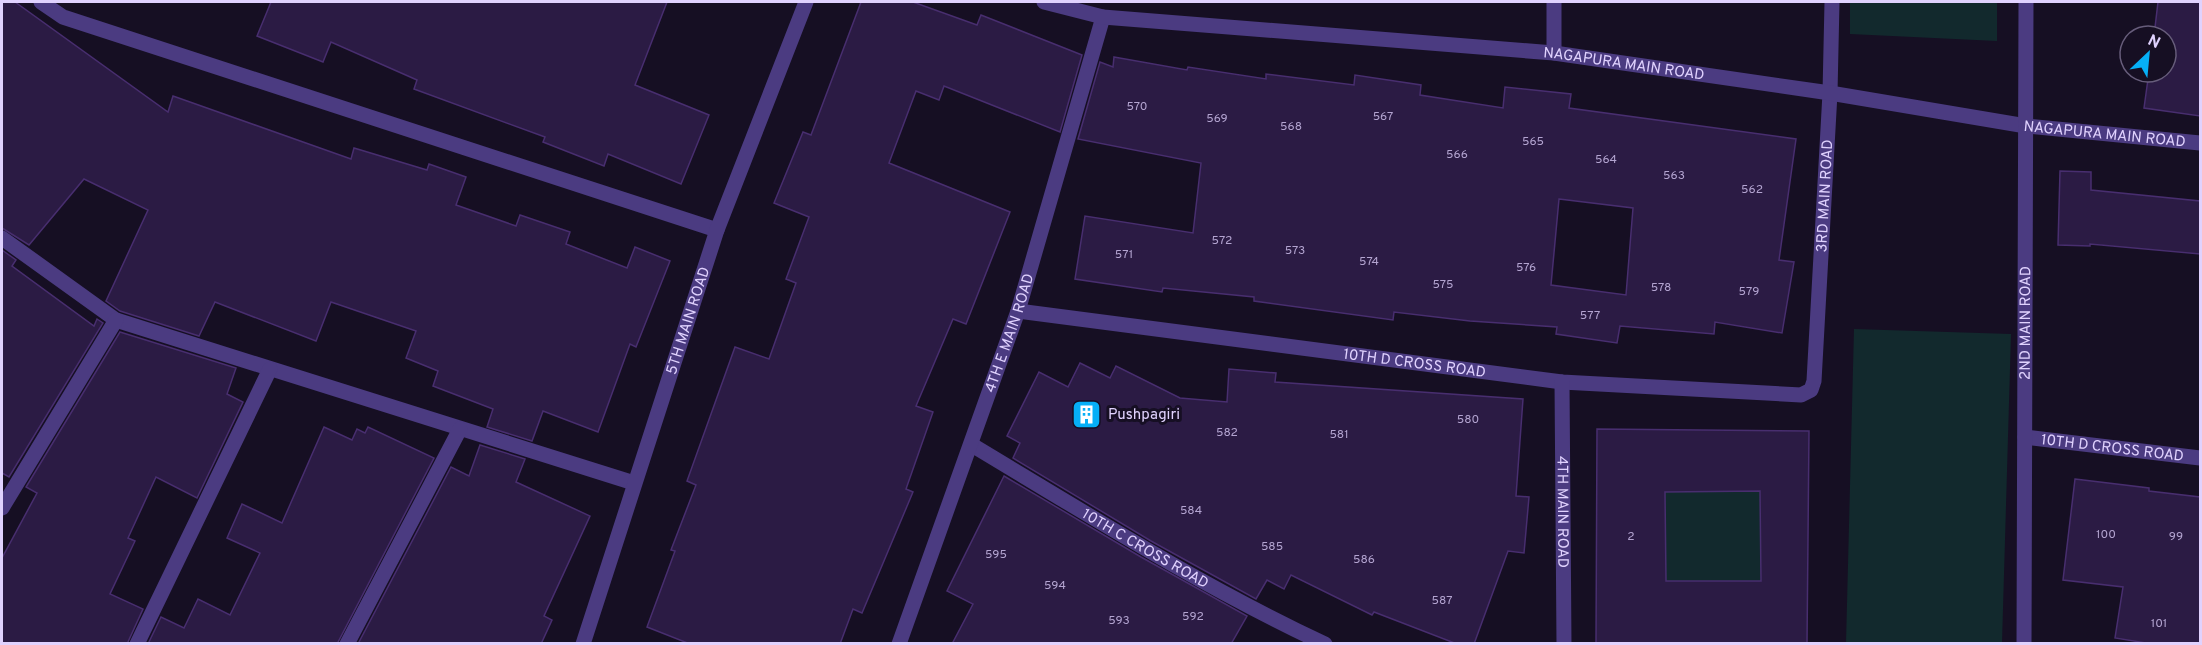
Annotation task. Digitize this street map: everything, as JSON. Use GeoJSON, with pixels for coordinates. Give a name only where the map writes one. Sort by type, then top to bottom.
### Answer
{"type":"FeatureCollection","features":[{"type":"Feature","properties":{"kind":"street"},"geometry":{"type":"LineString","coordinates":[[41,2],[63,17],[717,230]]}},
{"type":"Feature","properties":{"kind":"street","name":"5TH MAIN ROAD"},"geometry":{"type":"LineString","coordinates":[[583,644],[717,230],[806,2]]}},
{"type":"Feature","properties":{"kind":"street","name":"NAGAPURA MAIN ROAD"},"geometry":{"type":"LineString","coordinates":[[1044,2],[1103,16],[1554,53],[1830,93],[2026,126],[2200,143]]}},
{"type":"Feature","properties":{"kind":"street"},"geometry":{"type":"LineString","coordinates":[[1554,2],[1554,53]]}},
{"type":"Feature","properties":{"kind":"street","name":"3RD MAIN ROAD"},"geometry":{"type":"LineString","coordinates":[[1811,390],[1814,381],[1830,93],[1832,2]]}},
{"type":"Feature","properties":{"kind":"street","name":"2ND MAIN ROAD"},"geometry":{"type":"LineString","coordinates":[[2024,644],[2026,2]]}},
{"type":"Feature","properties":{"kind":"street","name":"4TH E MAIN ROAD"},"geometry":{"type":"LineString","coordinates":[[899,644],[1018,311],[1103,16]]}},
{"type":"Feature","properties":{"kind":"street"},"geometry":{"type":"LineString","coordinates":[[2,238],[116,320],[634,483]]}},
{"type":"Feature","properties":{"kind":"street","name":"10TH D CROSS ROAD"},"geometry":{"type":"LineString","coordinates":[[1018,311],[1562,382],[1801,395],[1811,390]]}},
{"type":"Feature","properties":{"kind":"street"},"geometry":{"type":"LineString","coordinates":[[2,508],[116,320]]}},
{"type":"Feature","properties":{"kind":"street"},"geometry":{"type":"LineString","coordinates":[[137,644],[270,369]]}},
{"type":"Feature","properties":{"kind":"street","name":"4TH MAIN ROAD"},"geometry":{"type":"LineString","coordinates":[[1562,382],[1564,644]]}},
{"type":"Feature","properties":{"kind":"street"},"geometry":{"type":"LineString","coordinates":[[348,644],[460,429]]}},
{"type":"Feature","properties":{"kind":"street","name":"10TH D CROSS ROAD"},"geometry":{"type":"LineString","coordinates":[[2025,437],[2200,458]]}},
{"type":"Feature","properties":{"kind":"street","name":"10TH C CROSS ROAD"},"geometry":{"type":"LineString","coordinates":[[972,445],[1125,537],[1325,644]]}},
{"type":"Feature","properties":{"kind":"green space"},"geometry":{"type":"Polygon","coordinates":[[[1850,2],[1997,2],[1997,41],[1850,34],[1850,2]]]}},
{"type":"Feature","properties":{"kind":"green space"},"geometry":{"type":"Polygon","coordinates":[[[1854,329],[2011,334],[2002,643],[1846,643],[1854,329]]]}},
{"type":"Feature","properties":{"kind":"green space"},"geometry":{"type":"Polygon","coordinates":[[[1760,491],[1761,581],[1666,581],[1665,492],[1760,491]]]}},
{"type":"Feature","properties":{"kind":"building"},"geometry":{"type":"Polygon","coordinates":[[[2,2],[15,2],[168,112],[173,96],[351,159],[354,148],[427,170],[429,164],[466,177],[456,205],[516,226],[520,215],[570,232],[566,244],[627,268],[635,247],[670,261],[636,347],[630,344],[598,432],[543,411],[532,441],[487,427],[493,409],[433,386],[438,371],[406,358],[416,331],[331,302],[316,341],[215,302],[199,336],[120,311],[106,301],[148,210],[84,179],[29,245],[2,228],[2,2]]]}},
{"type":"Feature","properties":{"kind":"building"},"geometry":{"type":"Polygon","coordinates":[[[271,2],[667,2],[635,85],[709,115],[681,184],[608,154],[604,166],[543,142],[545,137],[414,89],[417,80],[331,42],[323,62],[257,36],[271,2]]]}},
{"type":"Feature","properties":{"kind":"building"},"geometry":{"type":"Polygon","coordinates":[[[861,2],[913,2],[977,25],[981,15],[1082,55],[1060,132],[944,86],[939,100],[916,91],[889,163],[1010,212],[966,324],[953,319],[916,406],[933,412],[906,489],[913,492],[862,613],[853,609],[840,644],[690,644],[647,627],[675,551],[671,550],[696,485],[687,481],[735,347],[769,359],[796,283],[786,279],[809,217],[774,203],[803,132],[811,135],[861,2]]]}},
{"type":"Feature","properties":{"kind":"building"},"geometry":{"type":"Polygon","coordinates":[[[2158,2],[2200,2],[2200,116],[2144,108],[2147,84],[2178,84],[2178,24],[2155,24],[2158,2]]]}},
{"type":"Feature","properties":{"kind":"building"},"geometry":{"type":"Polygon","coordinates":[[[1114,57],[1187,70],[1188,67],[1266,79],[1266,74],[1354,85],[1355,75],[1421,85],[1420,95],[1503,108],[1505,87],[1571,94],[1569,108],[1796,139],[1779,260],[1794,262],[1782,333],[1715,322],[1714,334],[1620,326],[1617,343],[1556,334],[1557,327],[1470,321],[1394,312],[1393,320],[1254,301],[1254,297],[1163,288],[1162,292],[1075,279],[1085,216],[1193,233],[1201,163],[1078,139],[1100,62],[1113,67],[1114,57]],[[1559,199],[1551,285],[1626,295],[1633,208],[1559,199]]]}},
{"type":"Feature","properties":{"kind":"building"},"geometry":{"type":"Polygon","coordinates":[[[2060,171],[2091,172],[2091,190],[2200,201],[2200,254],[2090,244],[2090,246],[2058,245],[2060,171]]]}},
{"type":"Feature","properties":{"kind":"building"},"geometry":{"type":"Polygon","coordinates":[[[2,250],[16,260],[12,266],[94,326],[97,319],[103,323],[9,477],[2,473],[2,250]]]}},
{"type":"Feature","properties":{"kind":"building"},"geometry":{"type":"Polygon","coordinates":[[[120,332],[236,368],[227,394],[243,402],[197,498],[156,477],[128,538],[135,541],[110,594],[143,609],[127,644],[2,644],[2,558],[37,493],[26,487],[120,332]]]}},
{"type":"Feature","properties":{"kind":"building"},"geometry":{"type":"Polygon","coordinates":[[[1080,363],[1110,378],[1116,366],[1180,398],[1227,402],[1229,369],[1276,373],[1275,382],[1523,399],[1516,496],[1529,497],[1524,553],[1508,551],[1474,644],[1457,644],[1374,612],[1372,615],[1291,575],[1284,589],[1267,580],[1256,599],[1151,541],[1013,458],[1020,443],[1007,436],[1039,372],[1068,387],[1080,363]]]}},
{"type":"Feature","properties":{"kind":"building"},"geometry":{"type":"Polygon","coordinates":[[[324,427],[352,440],[357,429],[365,433],[368,427],[434,458],[337,644],[148,644],[161,617],[184,628],[198,599],[230,615],[260,553],[227,538],[242,504],[282,523],[324,427]]]}},
{"type":"Feature","properties":{"kind":"building"},"geometry":{"type":"Polygon","coordinates":[[[1597,429],[1809,431],[1807,644],[1596,644],[1597,429]],[[1760,491],[1665,492],[1666,581],[1761,581],[1760,491]]]}},
{"type":"Feature","properties":{"kind":"building"},"geometry":{"type":"Polygon","coordinates":[[[480,445],[525,459],[516,482],[590,516],[544,616],[552,620],[541,644],[358,644],[451,467],[469,476],[480,445]]]}},
{"type":"Feature","properties":{"kind":"building"},"geometry":{"type":"Polygon","coordinates":[[[1004,476],[1247,616],[1231,644],[952,644],[973,604],[947,591],[1004,476]]]}},
{"type":"Feature","properties":{"kind":"building"},"geometry":{"type":"Polygon","coordinates":[[[2075,479],[2200,497],[2200,644],[2152,644],[2115,638],[2123,587],[2063,580],[2075,479]]]}},
{"type":"Feature","properties":{"kind":"place","name":"Pushpagiri"},"geometry":{"type":"Point","coordinates":[1087,414]}}]}
